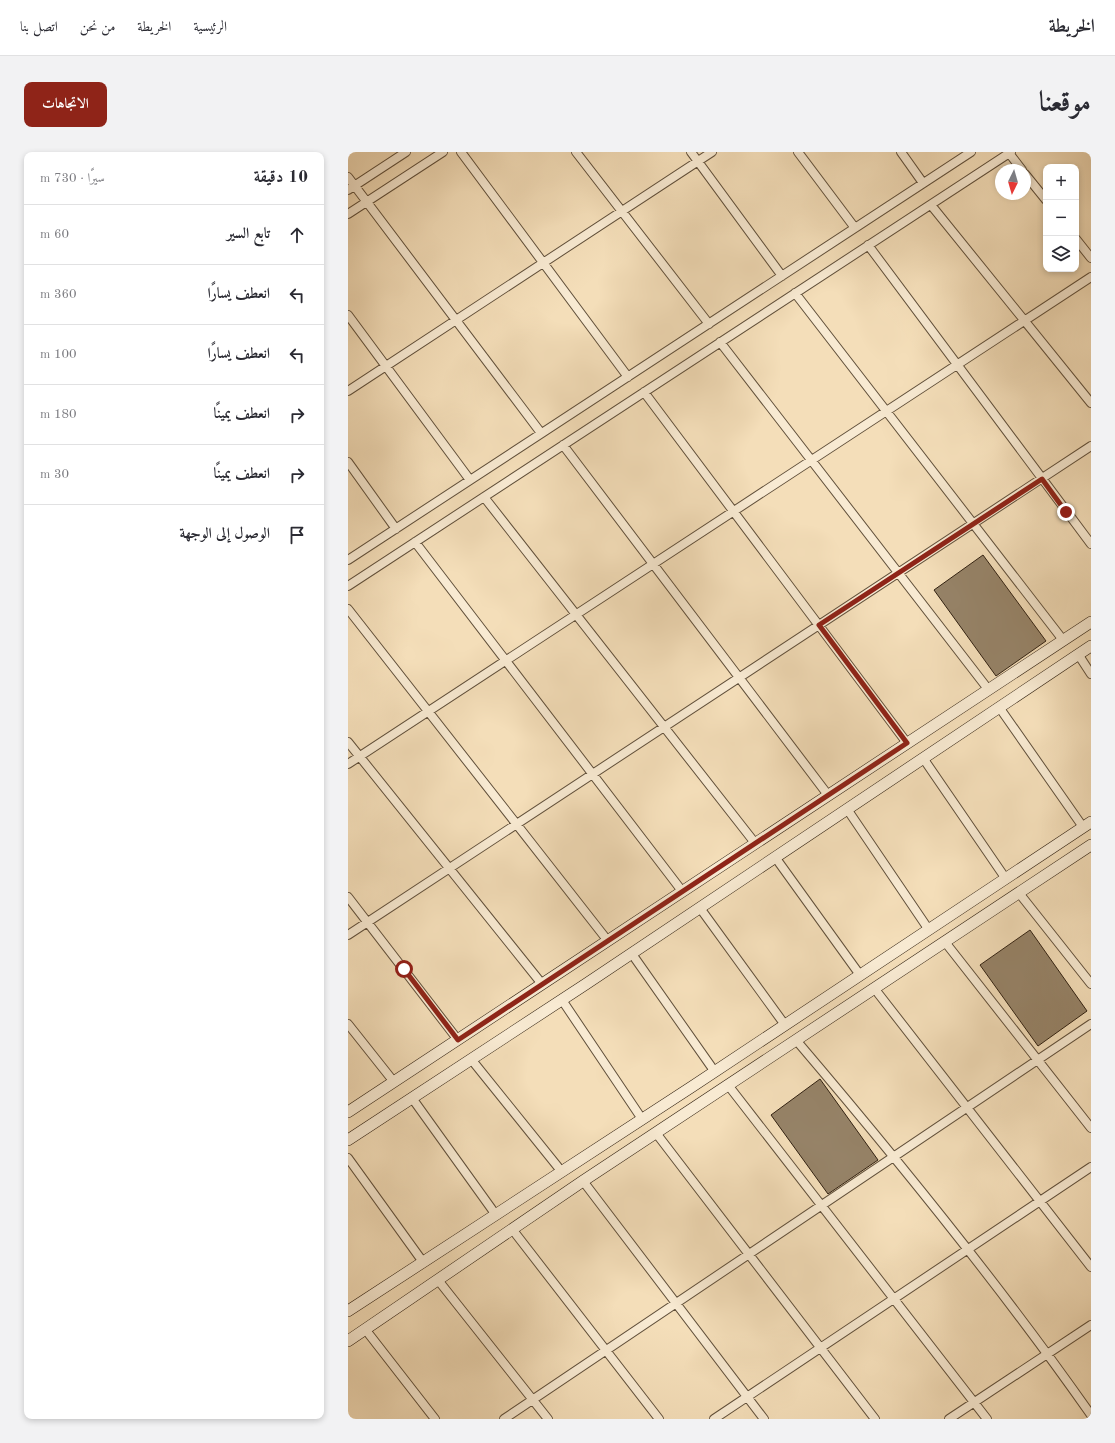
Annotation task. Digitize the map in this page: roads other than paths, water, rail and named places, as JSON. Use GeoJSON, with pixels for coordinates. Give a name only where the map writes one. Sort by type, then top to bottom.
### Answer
{"type":"FeatureCollection","features":[{"type":"Feature","properties":{"kind":"street"},"geometry":{"type":"LineString","coordinates":[[351,188],[406,152]]}},
{"type":"Feature","properties":{"kind":"street"},"geometry":{"type":"LineString","coordinates":[[348,214],[443,152]]}},
{"type":"Feature","properties":{"kind":"street"},"geometry":{"type":"LineString","coordinates":[[460,152],[628,377]]}},
{"type":"Feature","properties":{"kind":"street"},"geometry":{"type":"LineString","coordinates":[[576,152],[709,324]]}},
{"type":"Feature","properties":{"kind":"street"},"geometry":{"type":"LineString","coordinates":[[691,152],[782,276]]}},
{"type":"Feature","properties":{"kind":"street"},"geometry":{"type":"LineString","coordinates":[[348,391],[712,152]]}},
{"type":"Feature","properties":{"kind":"street"},"geometry":{"type":"LineString","coordinates":[[798,152],[855,228]]}},
{"type":"Feature","properties":{"kind":"street"},"geometry":{"type":"LineString","coordinates":[[901,152],[923,184]]}},
{"type":"Feature","properties":{"kind":"street"},"geometry":{"type":"LineString","coordinates":[[348,560],[972,152]]}},
{"type":"Feature","properties":{"kind":"street"},"geometry":{"type":"LineString","coordinates":[[348,586],[1010,153],[1018,164]]}},
{"type":"Feature","properties":{"kind":"street"},"geometry":{"type":"LineString","coordinates":[[348,177],[351,188],[367,201],[541,434]]}},
{"type":"Feature","properties":{"kind":"street"},"geometry":{"type":"LineString","coordinates":[[1031,181],[1043,196]]}},
{"type":"Feature","properties":{"kind":"street"},"geometry":{"type":"LineString","coordinates":[[930,205],[1091,403]]}},
{"type":"Feature","properties":{"kind":"street"},"geometry":{"type":"LineString","coordinates":[[1079,243],[1091,258]]}},
{"type":"Feature","properties":{"kind":"street"},"geometry":{"type":"LineString","coordinates":[[868,245],[1091,544]]}},
{"type":"Feature","properties":{"kind":"street"},"geometry":{"type":"LineString","coordinates":[[348,764],[1091,277]]}},
{"type":"Feature","properties":{"kind":"street"},"geometry":{"type":"LineString","coordinates":[[795,293],[1063,640]]}},
{"type":"Feature","properties":{"kind":"street"},"geometry":{"type":"LineString","coordinates":[[348,315],[470,480]]}},
{"type":"Feature","properties":{"kind":"street"},"geometry":{"type":"LineString","coordinates":[[720,342],[988,689]]}},
{"type":"Feature","properties":{"kind":"street"},"geometry":{"type":"LineString","coordinates":[[644,392],[907,743]]}},
{"type":"Feature","properties":{"kind":"street"},"geometry":{"type":"LineString","coordinates":[[563,445],[828,795]]}},
{"type":"Feature","properties":{"kind":"street"},"geometry":{"type":"LineString","coordinates":[[348,935],[1091,446]]}},
{"type":"Feature","properties":{"kind":"street"},"geometry":{"type":"LineString","coordinates":[[348,462],[396,529]]}},
{"type":"Feature","properties":{"kind":"street"},"geometry":{"type":"LineString","coordinates":[[484,497],[755,844]]}},
{"type":"Feature","properties":{"kind":"street"},"geometry":{"type":"LineString","coordinates":[[415,542],[682,891]]}},
{"type":"Feature","properties":{"kind":"street"},"geometry":{"type":"LineString","coordinates":[[348,609],[608,940]]}},
{"type":"Feature","properties":{"kind":"street"},"geometry":{"type":"LineString","coordinates":[[348,1112],[1091,622]]}},
{"type":"Feature","properties":{"kind":"street"},"geometry":{"type":"LineString","coordinates":[[348,1140],[632,954],[1091,646]]}},
{"type":"Feature","properties":{"kind":"street"},"geometry":{"type":"LineString","coordinates":[[1078,654],[1091,674]]}},
{"type":"Feature","properties":{"kind":"street"},"geometry":{"type":"LineString","coordinates":[[348,1311],[562,1172],[1087,825],[999,707]]}},
{"type":"Feature","properties":{"kind":"street"},"geometry":{"type":"LineString","coordinates":[[348,742],[542,984]]}},
{"type":"Feature","properties":{"kind":"street"},"geometry":{"type":"LineString","coordinates":[[923,758],[1006,879]]}},
{"type":"Feature","properties":{"kind":"street"},"geometry":{"type":"LineString","coordinates":[[847,809],[929,930]]}},
{"type":"Feature","properties":{"kind":"street"},"geometry":{"type":"LineString","coordinates":[[348,1341],[583,1180],[1091,845]]}},
{"type":"Feature","properties":{"kind":"street"},"geometry":{"type":"LineString","coordinates":[[775,857],[860,975]]}},
{"type":"Feature","properties":{"kind":"street"},"geometry":{"type":"LineString","coordinates":[[1019,893],[1091,984]]}},
{"type":"Feature","properties":{"kind":"street"},"geometry":{"type":"LineString","coordinates":[[348,897],[458,1040]]}},
{"type":"Feature","properties":{"kind":"street"},"geometry":{"type":"LineString","coordinates":[[700,908],[785,1025]]}},
{"type":"Feature","properties":{"kind":"street"},"geometry":{"type":"LineString","coordinates":[[945,942],[1091,1128]]}},
{"type":"Feature","properties":{"kind":"street"},"geometry":{"type":"LineString","coordinates":[[632,954],[714,1072]]}},
{"type":"Feature","properties":{"kind":"street"},"geometry":{"type":"LineString","coordinates":[[874,988],[1091,1267]]}},
{"type":"Feature","properties":{"kind":"street"},"geometry":{"type":"LineString","coordinates":[[562,1000],[642,1119]]}},
{"type":"Feature","properties":{"kind":"street"},"geometry":{"type":"LineString","coordinates":[[348,1024],[394,1082]]}},
{"type":"Feature","properties":{"kind":"street"},"geometry":{"type":"LineString","coordinates":[[504,1419],[1091,1024]]}},
{"type":"Feature","properties":{"kind":"street"},"geometry":{"type":"LineString","coordinates":[[796,1040],[895,1156],[1048,1353],[1091,1415]]}},
{"type":"Feature","properties":{"kind":"street"},"geometry":{"type":"LineString","coordinates":[[471,1059],[562,1172]]}},
{"type":"Feature","properties":{"kind":"street"},"geometry":{"type":"LineString","coordinates":[[728,1085],[987,1419]]}},
{"type":"Feature","properties":{"kind":"street"},"geometry":{"type":"LineString","coordinates":[[412,1098],[496,1215]]}},
{"type":"Feature","properties":{"kind":"street"},"geometry":{"type":"LineString","coordinates":[[656,1133],[875,1419]]}},
{"type":"Feature","properties":{"kind":"street"},"geometry":{"type":"LineString","coordinates":[[348,1158],[423,1262]]}},
{"type":"Feature","properties":{"kind":"street"},"geometry":{"type":"LineString","coordinates":[[714,1419],[1091,1167]]}},
{"type":"Feature","properties":{"kind":"street"},"geometry":{"type":"LineString","coordinates":[[583,1180],[764,1419]]}},
{"type":"Feature","properties":{"kind":"street"},"geometry":{"type":"LineString","coordinates":[[512,1229],[659,1419]]}},
{"type":"Feature","properties":{"kind":"street"},"geometry":{"type":"LineString","coordinates":[[438,1280],[548,1419]]}},
{"type":"Feature","properties":{"kind":"street"},"geometry":{"type":"LineString","coordinates":[[949,1419],[1091,1325]]}},
{"type":"Feature","properties":{"kind":"street"},"geometry":{"type":"LineString","coordinates":[[365,1329],[435,1419]]}}]}
